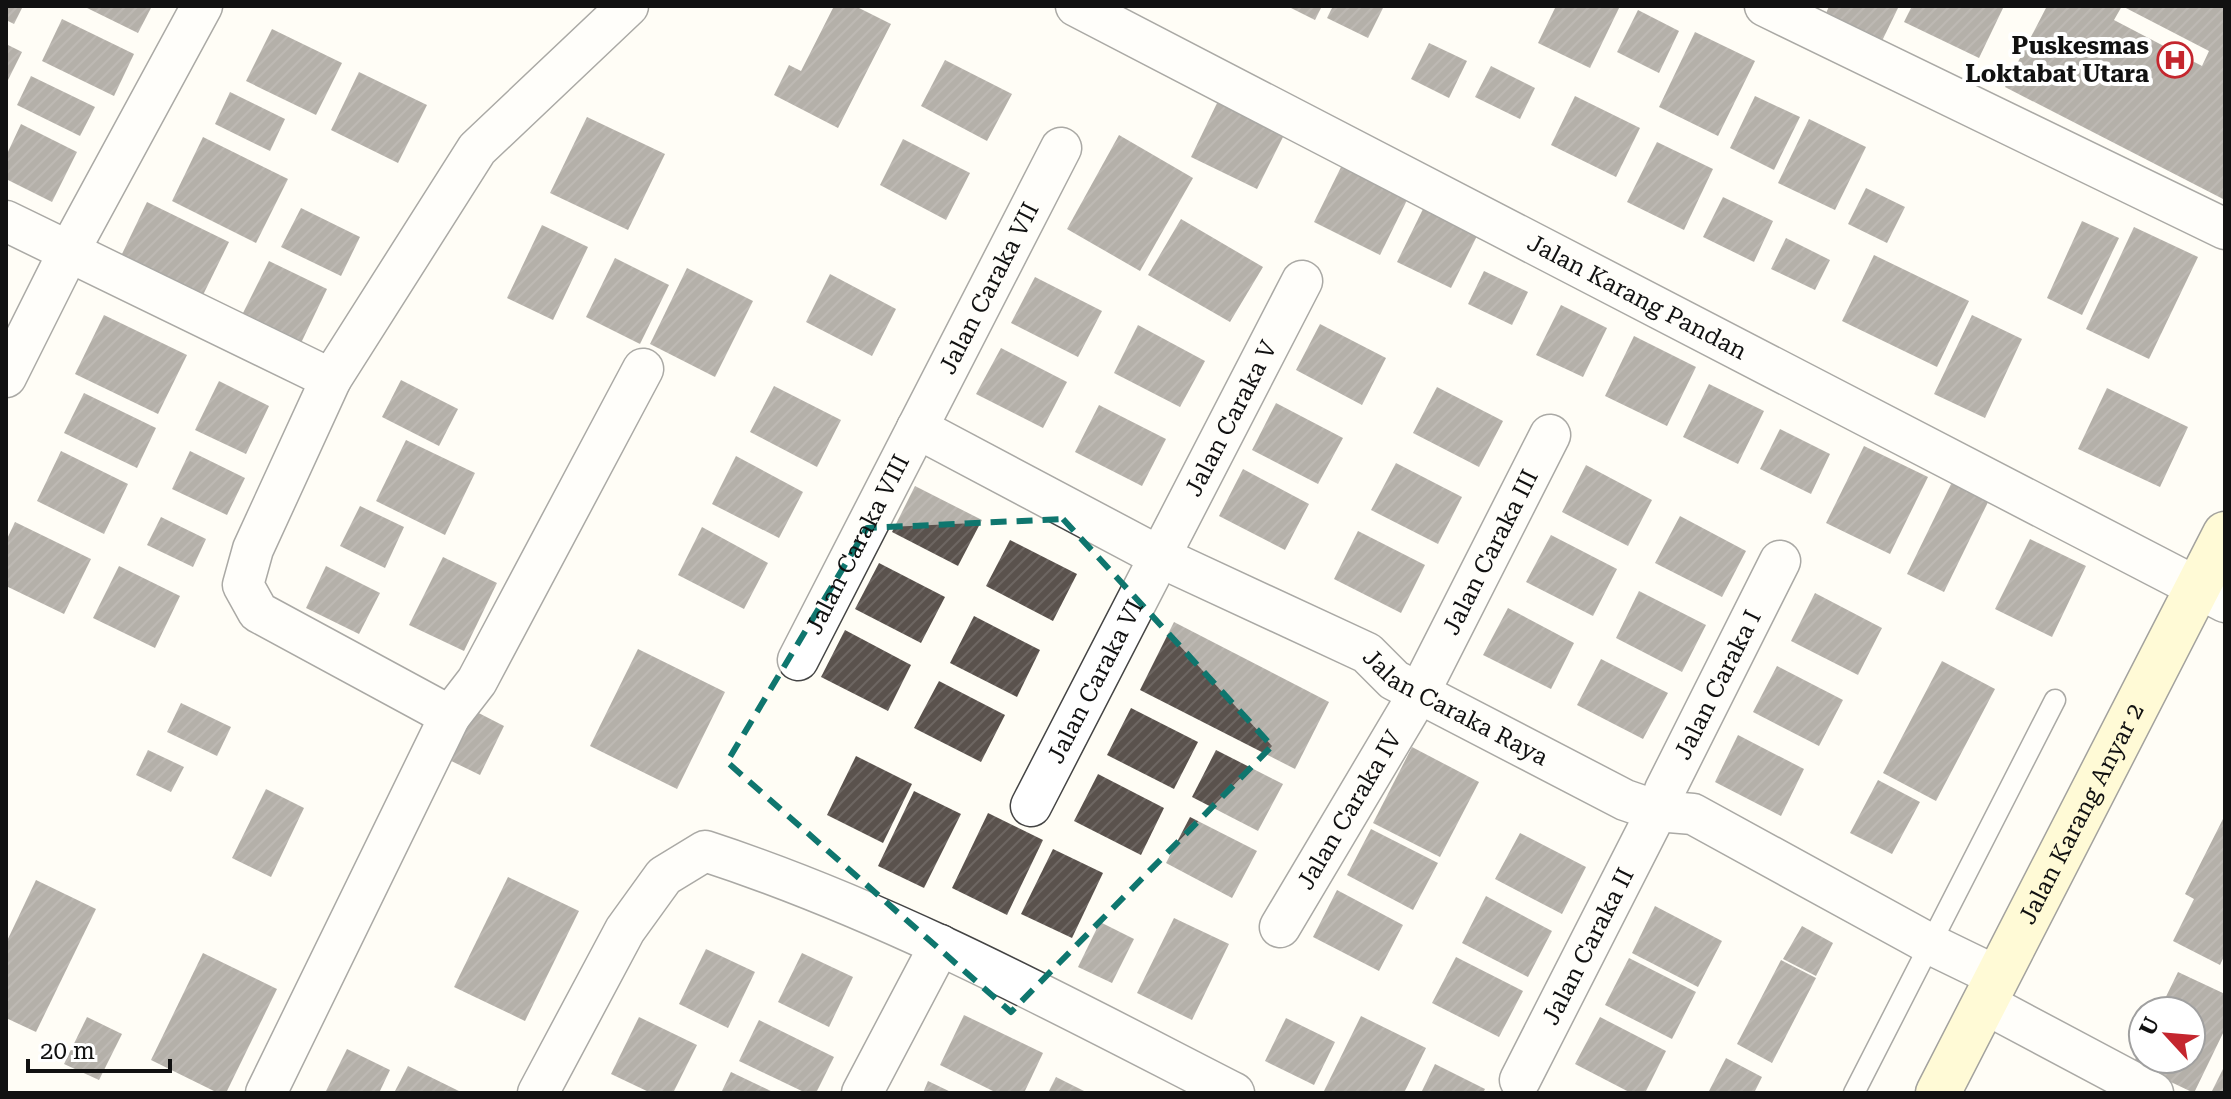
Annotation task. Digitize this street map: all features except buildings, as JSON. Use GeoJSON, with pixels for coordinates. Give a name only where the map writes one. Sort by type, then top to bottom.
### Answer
{"type":"FeatureCollection","features":[{"type":"Feature","properties":{"kind":"street"},"geometry":{"type":"LineString","coordinates":[[6,377],[69,251],[202,6]]}},
{"type":"Feature","properties":{"kind":"street"},"geometry":{"type":"LineString","coordinates":[[450,716],[258,612],[243,585],[253,549],[331,379],[477,149],[628,6]]}},
{"type":"Feature","properties":{"kind":"street","name":"Jalan Karang Pandan"},"geometry":{"type":"LineString","coordinates":[[1076,6],[2211,595]]}},
{"type":"Feature","properties":{"kind":"street"},"geometry":{"type":"LineString","coordinates":[[1765,6],[2225,229]]}},
{"type":"Feature","properties":{"kind":"street","name":"Jalan Caraka VII"},"geometry":{"type":"LineString","coordinates":[[917,428],[1061,148]]}},
{"type":"Feature","properties":{"kind":"street"},"geometry":{"type":"LineString","coordinates":[[6,221],[331,379]]}},
{"type":"Feature","properties":{"kind":"street","name":"Jalan Caraka V"},"geometry":{"type":"LineString","coordinates":[[1160,557],[1302,281]]}},
{"type":"Feature","properties":{"kind":"street"},"geometry":{"type":"LineString","coordinates":[[266,1093],[450,716],[477,681],[643,369]]}},
{"type":"Feature","properties":{"kind":"street","name":"Jalan Caraka Raya"},"geometry":{"type":"LineString","coordinates":[[917,428],[1160,557],[1367,653],[1414,660],[1425,681],[1672,805]]}},
{"type":"Feature","properties":{"kind":"street","name":"Jalan Caraka VIII"},"geometry":{"type":"LineString","coordinates":[[798,660],[917,428]]}},
{"type":"Feature","properties":{"kind":"street","name":"Jalan Caraka III"},"geometry":{"type":"LineString","coordinates":[[1425,681],[1550,435]]}},
{"type":"Feature","properties":{"kind":"street","name":"Jalan Karang Anyar 2"},"geometry":{"type":"LineString","coordinates":[[1938,1093],[1991,990],[2211,595],[2225,534]]}},
{"type":"Feature","properties":{"kind":"street","name":"Jalan Caraka VI"},"geometry":{"type":"LineString","coordinates":[[1031,806],[1160,557]]}},
{"type":"Feature","properties":{"kind":"street","name":"Jalan Caraka I"},"geometry":{"type":"LineString","coordinates":[[1672,805],[1780,561]]}},
{"type":"Feature","properties":{"kind":"street","name":"Jalan Caraka IV"},"geometry":{"type":"LineString","coordinates":[[1280,927],[1425,681]]}},
{"type":"Feature","properties":{"kind":"street"},"geometry":{"type":"LineString","coordinates":[[1672,805],[1930,944],[1991,990],[2153,1093]]}},
{"type":"Feature","properties":{"kind":"street","name":"Jalan Caraka II"},"geometry":{"type":"LineString","coordinates":[[1520,1080],[1672,805]]}},
{"type":"Feature","properties":{"kind":"street"},"geometry":{"type":"LineString","coordinates":[[538,1093],[625,930],[664,876],[705,851],[768,872],[940,945],[1178,1080],[1234,1093]]}},
{"type":"Feature","properties":{"kind":"street"},"geometry":{"type":"LineString","coordinates":[[862,1093],[940,945]]}},
{"type":"Feature","properties":{"kind":"lane"},"geometry":{"type":"LineString","coordinates":[[1854,1093],[2055,700]]}},
{"type":"Feature","properties":{"kind":"highlighted area"},"geometry":{"type":"Polygon","coordinates":[[[1063,519],[1272,746],[1011,1012],[727,762],[867,528],[1063,519]]]}},
{"type":"Feature","properties":{"kind":"place","name":"Puskesmas Loktabat Utara"},"geometry":{"type":"Point","coordinates":[2175,60]}}]}
